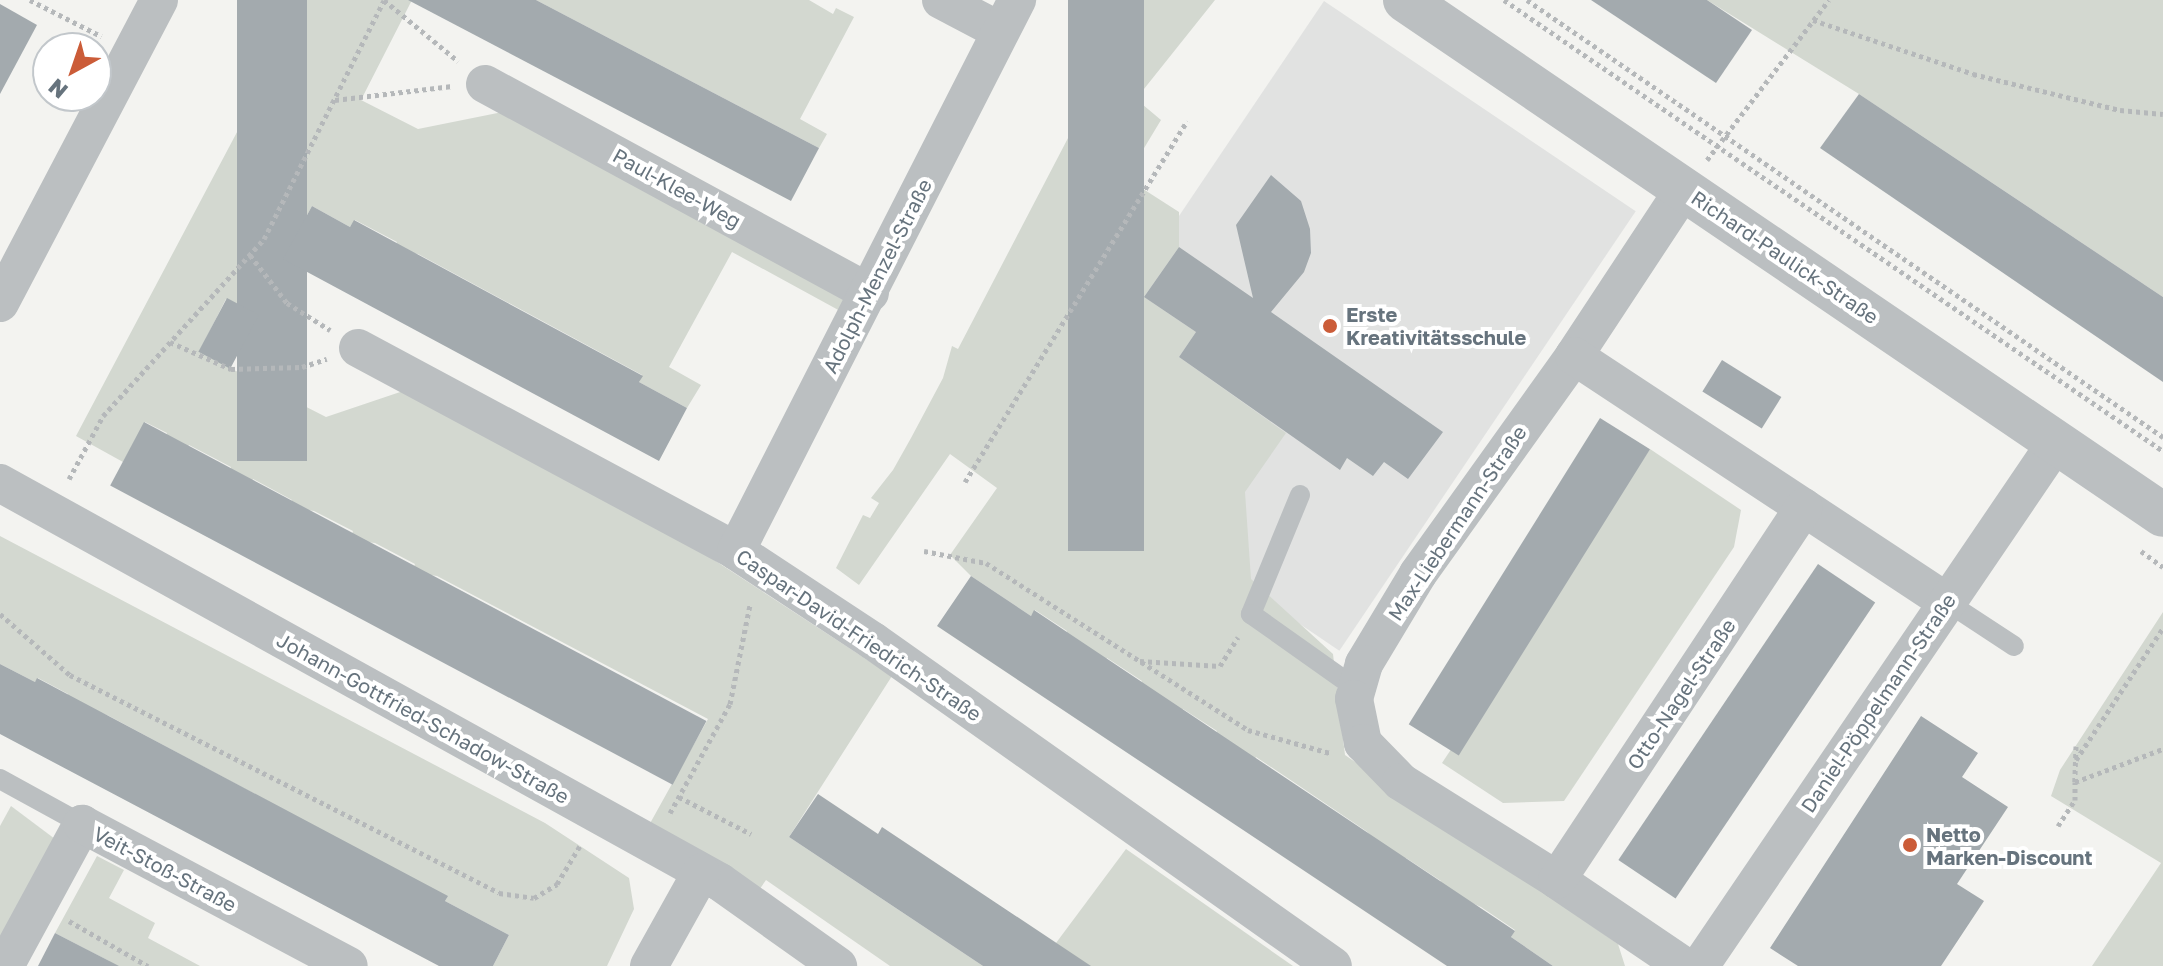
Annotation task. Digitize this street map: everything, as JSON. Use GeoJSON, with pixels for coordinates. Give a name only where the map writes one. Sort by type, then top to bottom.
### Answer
{"type":"FeatureCollection","features":[{"type":"Feature","properties":{"kind":"street"},"geometry":{"type":"LineString","coordinates":[[0,303],[159,0]]}},
{"type":"Feature","properties":{"kind":"street"},"geometry":{"type":"LineString","coordinates":[[941,0],[1009,16]]}},
{"type":"Feature","properties":{"kind":"street","name":"Richard-Paulick-Straße"},"geometry":{"type":"LineString","coordinates":[[1405,0],[2163,515]]}},
{"type":"Feature","properties":{"kind":"street","name":"Adolph-Menzel-Straße"},"geometry":{"type":"LineString","coordinates":[[747,558],[870,293],[1009,16]]}},
{"type":"Feature","properties":{"kind":"street","name":"Paul-Klee-Weg"},"geometry":{"type":"LineString","coordinates":[[484,83],[870,293]]}},
{"type":"Feature","properties":{"kind":"street","name":"Max-Liebermann-Straße"},"geometry":{"type":"LineString","coordinates":[[1354,687],[1364,664],[1418,574],[1574,356],[1684,189]]}},
{"type":"Feature","properties":{"kind":"street","name":"Caspar-David-Friedrich-Straße"},"geometry":{"type":"LineString","coordinates":[[358,348],[747,558],[873,641],[1333,966]]}},
{"type":"Feature","properties":{"kind":"street"},"geometry":{"type":"LineString","coordinates":[[1574,356],[1947,602]]}},
{"type":"Feature","properties":{"kind":"street","name":"Daniel-Pöppelmann-Straße"},"geometry":{"type":"LineString","coordinates":[[1700,966],[2057,441]]}},
{"type":"Feature","properties":{"kind":"street","name":"Johann-Gottfried-Schadow-Straße"},"geometry":{"type":"LineString","coordinates":[[0,483],[720,882],[838,966]]}},
{"type":"Feature","properties":{"kind":"street","name":"Otto-Nagel-Straße"},"geometry":{"type":"LineString","coordinates":[[1557,880],[1804,507]]}},
{"type":"Feature","properties":{"kind":"street"},"geometry":{"type":"LineString","coordinates":[[1354,687],[1356,722],[1363,743],[1378,762],[1401,782],[1557,880],[1684,966]]}},
{"type":"Feature","properties":{"kind":"street","name":"Veit-Stoß-Straße"},"geometry":{"type":"LineString","coordinates":[[5,966],[82,824],[305,956],[349,966]]}},
{"type":"Feature","properties":{"kind":"street"},"geometry":{"type":"LineString","coordinates":[[649,966],[701,873]]}},
{"type":"Feature","properties":{"kind":"lane"},"geometry":{"type":"LineString","coordinates":[[1300,495],[1251,614],[1354,687]]}},
{"type":"Feature","properties":{"kind":"lane"},"geometry":{"type":"LineString","coordinates":[[1947,602],[2014,646]]}},
{"type":"Feature","properties":{"kind":"lane"},"geometry":{"type":"LineString","coordinates":[[0,779],[82,824]]}},
{"type":"Feature","properties":{"kind":"path"},"geometry":{"type":"LineString","coordinates":[[30,0],[131,52]]}},
{"type":"Feature","properties":{"kind":"path"},"geometry":{"type":"LineString","coordinates":[[51,512],[103,416],[264,239],[384,0],[484,83]]}},
{"type":"Feature","properties":{"kind":"path"},"geometry":{"type":"LineString","coordinates":[[1504,0],[2163,451]]}},
{"type":"Feature","properties":{"kind":"path"},"geometry":{"type":"LineString","coordinates":[[1527,0],[2163,437]]}},
{"type":"Feature","properties":{"kind":"path"},"geometry":{"type":"LineString","coordinates":[[1684,189],[1829,0]]}},
{"type":"Feature","properties":{"kind":"path"},"geometry":{"type":"LineString","coordinates":[[1813,20],[1973,74],[2120,110],[2163,114]]}},
{"type":"Feature","properties":{"kind":"path"},"geometry":{"type":"LineString","coordinates":[[334,100],[484,83]]}},
{"type":"Feature","properties":{"kind":"path"},"geometry":{"type":"LineString","coordinates":[[965,482],[1187,121]]}},
{"type":"Feature","properties":{"kind":"path"},"geometry":{"type":"LineString","coordinates":[[250,255],[287,303],[358,348]]}},
{"type":"Feature","properties":{"kind":"path"},"geometry":{"type":"LineString","coordinates":[[170,342],[231,369],[302,367],[358,348]]}},
{"type":"Feature","properties":{"kind":"path"},"geometry":{"type":"LineString","coordinates":[[924,551],[986,563],[1248,730],[1332,754]]}},
{"type":"Feature","properties":{"kind":"path"},"geometry":{"type":"LineString","coordinates":[[653,846],[730,704],[747,558]]}},
{"type":"Feature","properties":{"kind":"path"},"geometry":{"type":"LineString","coordinates":[[0,614],[70,675],[499,893],[534,898],[557,884],[596,815]]}},
{"type":"Feature","properties":{"kind":"path"},"geometry":{"type":"LineString","coordinates":[[1139,661],[1220,666],[1251,614]]}},
{"type":"Feature","properties":{"kind":"path"},"geometry":{"type":"LineString","coordinates":[[2076,760],[2163,628]]}},
{"type":"Feature","properties":{"kind":"path"},"geometry":{"type":"LineString","coordinates":[[2058,826],[2075,800],[2076,746]]}},
{"type":"Feature","properties":{"kind":"path"},"geometry":{"type":"LineString","coordinates":[[2075,782],[2163,749]]}},
{"type":"Feature","properties":{"kind":"path"},"geometry":{"type":"LineString","coordinates":[[679,797],[751,834]]}},
{"type":"Feature","properties":{"kind":"path"},"geometry":{"type":"LineString","coordinates":[[38,906],[148,966]]}},
{"type":"Feature","properties":{"kind":"shaded area"},"geometry":{"type":"Polygon","coordinates":[[[307,0],[412,0],[361,100],[418,129],[513,110],[852,293],[842,312],[732,252],[669,367],[701,385],[687,408],[639,382],[642,375],[418,254],[393,250],[397,242],[355,220],[350,227],[312,206],[254,313],[226,299],[199,352],[326,417],[412,388],[668,530],[892,676],[789,837],[983,966],[890,966],[766,880],[755,896],[648,827],[708,719],[437,576],[412,572],[415,564],[375,543],[350,540],[353,531],[314,511],[289,507],[292,500],[253,479],[249,486],[228,475],[231,467],[189,445],[185,452],[164,441],[167,433],[145,422],[123,462],[76,436],[307,0]]]}},
{"type":"Feature","properties":{"kind":"shaded area"},"geometry":{"type":"Polygon","coordinates":[[[536,0],[809,0],[833,14],[836,8],[854,17],[800,119],[827,134],[819,148],[536,0]]]}},
{"type":"Feature","properties":{"kind":"shaded area"},"geometry":{"type":"Polygon","coordinates":[[[1140,0],[1215,0],[1136,99],[1161,120],[1126,178],[1179,212],[1179,247],[1144,297],[1196,332],[1179,357],[1286,433],[1245,492],[1251,579],[1333,654],[1345,755],[1618,944],[1625,966],[1553,966],[1511,937],[1515,930],[1481,907],[1438,888],[1441,881],[1406,858],[1402,864],[1366,831],[1292,781],[1256,757],[1252,763],[1214,737],[1217,731],[1183,709],[1179,714],[1138,687],[1142,681],[1107,658],[1103,664],[1064,637],[1067,631],[1035,610],[1031,616],[971,576],[950,555],[997,488],[950,454],[859,585],[836,568],[863,515],[870,518],[879,503],[871,498],[893,470],[911,438],[943,378],[952,346],[958,349],[1140,0]]]}},
{"type":"Feature","properties":{"kind":"shaded area"},"geometry":{"type":"Polygon","coordinates":[[[1707,0],[2163,0],[2163,297],[1859,94],[1707,0]]]}},
{"type":"Feature","properties":{"kind":"shaded area","name":"Erste Kreativitätsschule"},"geometry":{"type":"Polygon","coordinates":[[[1324,1],[1636,211],[1339,651],[1028,440],[1324,1]]]}},
{"type":"Feature","properties":{"kind":"shaded area"},"geometry":{"type":"Polygon","coordinates":[[[1650,449],[1741,510],[1734,547],[1564,801],[1503,803],[1442,763],[1650,449]]]}},
{"type":"Feature","properties":{"kind":"shaded area"},"geometry":{"type":"Polygon","coordinates":[[[0,536],[545,823],[629,878],[634,909],[607,966],[493,966],[509,935],[445,901],[447,897],[109,716],[66,699],[68,694],[38,678],[35,682],[0,664],[0,536]]]}},
{"type":"Feature","properties":{"kind":"shaded area"},"geometry":{"type":"Polygon","coordinates":[[[2163,612],[2163,966],[2092,966],[2161,863],[2051,796],[2060,770],[2163,612]]]}},
{"type":"Feature","properties":{"kind":"shaded area"},"geometry":{"type":"Polygon","coordinates":[[[11,806],[59,842],[0,951],[0,826],[11,806]]]}},
{"type":"Feature","properties":{"kind":"shaded area"},"geometry":{"type":"Polygon","coordinates":[[[1126,849],[1293,966],[1078,966],[1056,943],[1126,849]]]}},
{"type":"Feature","properties":{"kind":"shaded area"},"geometry":{"type":"Polygon","coordinates":[[[97,856],[124,870],[109,898],[155,923],[148,938],[200,966],[107,966],[109,961],[55,933],[97,856]]]}},
{"type":"Feature","properties":{"kind":"building"},"geometry":{"type":"Polygon","coordinates":[[[237,0],[307,0],[307,461],[237,461],[237,0]]]}},
{"type":"Feature","properties":{"kind":"building"},"geometry":{"type":"Polygon","coordinates":[[[408,0],[536,0],[819,148],[791,201],[408,0]]]}},
{"type":"Feature","properties":{"kind":"building"},"geometry":{"type":"Polygon","coordinates":[[[1068,0],[1144,0],[1144,551],[1068,551],[1068,0]]]}},
{"type":"Feature","properties":{"kind":"building"},"geometry":{"type":"Polygon","coordinates":[[[1591,0],[1707,0],[1752,30],[1716,83],[1591,0]]]}},
{"type":"Feature","properties":{"kind":"building"},"geometry":{"type":"Polygon","coordinates":[[[0,4],[37,25],[0,94],[0,4]]]}},
{"type":"Feature","properties":{"kind":"building"},"geometry":{"type":"Polygon","coordinates":[[[1859,94],[2163,297],[2163,382],[1820,148],[1859,94]]]}},
{"type":"Feature","properties":{"kind":"building"},"geometry":{"type":"Polygon","coordinates":[[[1271,175],[1301,201],[1310,229],[1311,253],[1304,272],[1271,312],[1443,432],[1408,479],[1384,462],[1373,476],[1347,458],[1340,470],[1179,357],[1196,332],[1144,297],[1179,247],[1253,298],[1236,225],[1271,175]]]}},
{"type":"Feature","properties":{"kind":"building"},"geometry":{"type":"Polygon","coordinates":[[[312,206],[350,227],[354,220],[643,376],[639,382],[687,408],[659,461],[283,259],[312,206]]]}},
{"type":"Feature","properties":{"kind":"building"},"geometry":{"type":"Polygon","coordinates":[[[227,298],[259,315],[230,369],[198,352],[227,298]]]}},
{"type":"Feature","properties":{"kind":"building"},"geometry":{"type":"Polygon","coordinates":[[[1722,360],[1781,397],[1762,428],[1702,391],[1722,360]]]}},
{"type":"Feature","properties":{"kind":"building"},"geometry":{"type":"Polygon","coordinates":[[[1600,418],[1650,449],[1459,755],[1409,724],[1600,418]]]}},
{"type":"Feature","properties":{"kind":"building"},"geometry":{"type":"Polygon","coordinates":[[[144,422],[706,721],[673,785],[110,486],[144,422]]]}},
{"type":"Feature","properties":{"kind":"building"},"geometry":{"type":"Polygon","coordinates":[[[1818,564],[1875,603],[1676,899],[1618,860],[1818,564]]]}},
{"type":"Feature","properties":{"kind":"building"},"geometry":{"type":"Polygon","coordinates":[[[971,576],[1031,616],[1034,610],[1515,931],[1511,937],[1553,966],[1447,966],[937,626],[971,576]]]}},
{"type":"Feature","properties":{"kind":"building"},"geometry":{"type":"Polygon","coordinates":[[[0,664],[35,682],[37,678],[448,896],[445,901],[509,935],[493,966],[439,966],[0,734],[0,664]]]}},
{"type":"Feature","properties":{"kind":"building","name":"Netto Marken-Discount"},"geometry":{"type":"Polygon","coordinates":[[[1921,716],[1978,753],[1962,777],[2008,807],[1957,884],[1984,901],[1941,966],[1798,966],[1770,948],[1921,716]]]}},
{"type":"Feature","properties":{"kind":"building"},"geometry":{"type":"Polygon","coordinates":[[[818,794],[878,834],[882,827],[1091,966],[983,966],[789,837],[818,794]]]}},
{"type":"Feature","properties":{"kind":"building"},"geometry":{"type":"Polygon","coordinates":[[[55,933],[119,966],[38,966],[55,933]]]}},
{"type":"Feature","properties":{"kind":"place","name":"Erste Kreativitätsschule"},"geometry":{"type":"Point","coordinates":[1330,326]}},
{"type":"Feature","properties":{"kind":"place","name":"Netto Marken-Discount"},"geometry":{"type":"Point","coordinates":[1910,845]}}]}
